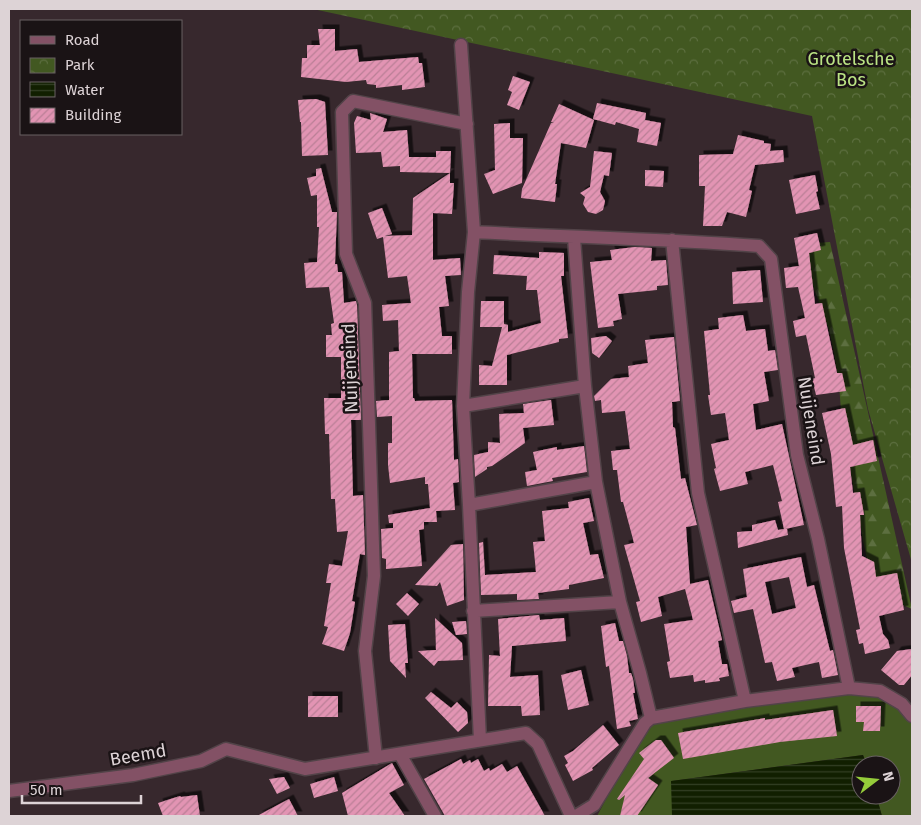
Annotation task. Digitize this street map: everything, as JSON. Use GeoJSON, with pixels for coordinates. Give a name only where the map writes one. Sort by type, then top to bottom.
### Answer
{"type":"FeatureCollection","features":[{"type":"Feature","properties":{"kind":"street"},"geometry":{"type":"LineString","coordinates":[[461,45],[474,232],[468,292],[463,406],[480,740]]}},
{"type":"Feature","properties":{"kind":"street","name":"Nuijeneind"},"geometry":{"type":"LineString","coordinates":[[376,758],[365,651],[374,576],[365,303],[346,254],[342,112],[354,101],[467,124]]}},
{"type":"Feature","properties":{"kind":"street","name":"Nuijeneind"},"geometry":{"type":"LineString","coordinates":[[474,232],[574,238],[672,240],[759,246],[771,259],[797,455],[818,539],[849,688]]}},
{"type":"Feature","properties":{"kind":"street"},"geometry":{"type":"LineString","coordinates":[[574,238],[585,386],[596,482],[620,602],[640,673],[650,718]]}},
{"type":"Feature","properties":{"kind":"street"},"geometry":{"type":"LineString","coordinates":[[672,240],[698,493],[745,701]]}},
{"type":"Feature","properties":{"kind":"street"},"geometry":{"type":"LineString","coordinates":[[463,406],[585,386]]}},
{"type":"Feature","properties":{"kind":"street"},"geometry":{"type":"LineString","coordinates":[[469,505],[596,482]]}},
{"type":"Feature","properties":{"kind":"street"},"geometry":{"type":"LineString","coordinates":[[473,610],[620,602]]}},
{"type":"Feature","properties":{"kind":"street"},"geometry":{"type":"LineString","coordinates":[[576,816],[594,805],[650,718],[745,701],[849,688],[880,691],[902,704],[912,716]]}},
{"type":"Feature","properties":{"kind":"street"},"geometry":{"type":"LineString","coordinates":[[376,758],[526,733],[538,744],[571,816]]}},
{"type":"Feature","properties":{"kind":"street","name":"Beemd"},"geometry":{"type":"LineString","coordinates":[[9,792],[133,774],[201,761],[226,749],[305,769],[376,758]]}},
{"type":"Feature","properties":{"kind":"street"},"geometry":{"type":"LineString","coordinates":[[400,754],[435,816]]}},
{"type":"Feature","properties":{"kind":"green space","name":"Grotelsche Bos"},"geometry":{"type":"Polygon","coordinates":[[[313,9],[912,9],[912,563],[868,409],[812,116],[313,9]]]}},
{"type":"Feature","properties":{"kind":"green space"},"geometry":{"type":"Polygon","coordinates":[[[830,242],[912,609],[893,601],[869,568],[842,424],[834,352],[829,329],[807,270],[804,244],[830,242]]]}},
{"type":"Feature","properties":{"kind":"green space"},"geometry":{"type":"Polygon","coordinates":[[[856,689],[891,700],[912,720],[912,816],[882,816],[879,805],[901,805],[901,755],[851,755],[851,757],[672,781],[672,816],[597,816],[639,738],[651,726],[664,718],[856,689]]]}},
{"type":"Feature","properties":{"kind":"water"},"geometry":{"type":"Polygon","coordinates":[[[851,757],[851,805],[879,805],[882,816],[672,816],[671,781],[851,757]]]}},
{"type":"Feature","properties":{"kind":"building"},"geometry":{"type":"Polygon","coordinates":[[[318,29],[335,29],[335,51],[357,49],[359,62],[418,57],[419,63],[422,63],[425,87],[402,90],[402,85],[376,88],[376,85],[367,84],[366,80],[346,82],[301,77],[302,58],[307,58],[307,45],[320,45],[318,29]]]}},
{"type":"Feature","properties":{"kind":"building"},"geometry":{"type":"Polygon","coordinates":[[[513,76],[530,82],[519,110],[507,105],[512,92],[508,90],[513,76]]]}},
{"type":"Feature","properties":{"kind":"building"},"geometry":{"type":"Polygon","coordinates":[[[316,99],[325,102],[328,155],[302,156],[298,100],[316,99]]]}},
{"type":"Feature","properties":{"kind":"building"},"geometry":{"type":"Polygon","coordinates":[[[597,103],[646,113],[645,120],[661,123],[657,146],[637,142],[639,129],[616,122],[615,125],[593,119],[597,103]]]}},
{"type":"Feature","properties":{"kind":"building"},"geometry":{"type":"Polygon","coordinates":[[[559,104],[594,120],[586,148],[561,143],[555,184],[557,184],[555,202],[521,198],[522,189],[551,123],[554,123],[551,122],[559,104]]]}},
{"type":"Feature","properties":{"kind":"building"},"geometry":{"type":"Polygon","coordinates":[[[370,113],[387,119],[383,132],[407,130],[409,157],[436,157],[436,151],[451,151],[450,173],[400,172],[400,166],[383,167],[381,152],[356,153],[354,123],[357,116],[371,120],[370,113]]]}},
{"type":"Feature","properties":{"kind":"building"},"geometry":{"type":"Polygon","coordinates":[[[510,123],[510,138],[523,138],[522,183],[493,194],[484,174],[495,170],[494,124],[510,123]]]}},
{"type":"Feature","properties":{"kind":"building"},"geometry":{"type":"Polygon","coordinates":[[[738,135],[771,144],[770,151],[783,150],[784,162],[755,165],[749,190],[752,191],[746,217],[727,212],[722,226],[703,226],[705,186],[699,186],[699,155],[733,154],[738,135]]]}},
{"type":"Feature","properties":{"kind":"building"},"geometry":{"type":"Polygon","coordinates":[[[594,151],[612,153],[609,176],[604,175],[600,192],[605,201],[603,210],[596,214],[588,212],[583,204],[585,197],[580,193],[590,187],[594,151]]]}},
{"type":"Feature","properties":{"kind":"building"},"geometry":{"type":"Polygon","coordinates":[[[321,168],[332,212],[337,212],[335,264],[337,264],[338,272],[342,272],[344,303],[356,301],[357,305],[361,420],[351,420],[353,496],[363,495],[365,555],[360,554],[352,601],[355,602],[350,633],[344,651],[322,644],[328,627],[324,626],[331,583],[326,583],[329,564],[342,566],[348,531],[337,532],[335,499],[331,499],[329,434],[325,434],[324,398],[341,398],[341,357],[326,357],[326,335],[332,335],[331,324],[334,323],[329,287],[306,288],[304,263],[317,262],[319,227],[317,227],[317,195],[311,196],[307,178],[316,176],[316,169],[321,168]]]}},
{"type":"Feature","properties":{"kind":"building"},"geometry":{"type":"Polygon","coordinates":[[[645,170],[664,171],[663,187],[645,186],[645,170]]]}},
{"type":"Feature","properties":{"kind":"building"},"geometry":{"type":"Polygon","coordinates":[[[450,173],[450,183],[454,183],[452,214],[433,213],[433,260],[460,258],[461,275],[445,276],[449,306],[439,307],[442,336],[452,336],[452,354],[412,354],[413,398],[415,401],[452,400],[454,460],[458,459],[459,482],[453,483],[455,510],[436,511],[437,522],[424,522],[424,529],[419,530],[422,566],[386,569],[386,559],[382,558],[381,529],[393,528],[393,523],[389,523],[388,515],[430,508],[428,484],[425,484],[425,477],[390,483],[388,443],[392,443],[392,416],[377,417],[376,401],[389,400],[389,352],[399,351],[398,320],[383,321],[382,305],[411,303],[407,276],[388,278],[383,237],[377,239],[368,213],[382,208],[392,234],[385,236],[412,235],[413,198],[450,173]]]}},
{"type":"Feature","properties":{"kind":"building"},"geometry":{"type":"Polygon","coordinates":[[[815,175],[820,209],[796,214],[789,180],[815,175]]]}},
{"type":"Feature","properties":{"kind":"building"},"geometry":{"type":"Polygon","coordinates":[[[817,233],[821,250],[809,253],[815,304],[822,303],[837,373],[842,373],[846,391],[816,395],[812,379],[815,378],[806,335],[796,337],[793,321],[805,318],[798,287],[786,288],[784,268],[799,266],[794,238],[817,233]]]}},
{"type":"Feature","properties":{"kind":"building"},"geometry":{"type":"Polygon","coordinates":[[[635,247],[652,248],[651,261],[666,260],[668,285],[657,286],[657,290],[618,294],[622,319],[613,321],[614,326],[598,328],[590,262],[612,260],[610,250],[635,247]]]}},
{"type":"Feature","properties":{"kind":"building"},"geometry":{"type":"Polygon","coordinates":[[[539,252],[564,253],[564,276],[561,276],[568,338],[507,355],[507,385],[479,385],[479,365],[492,366],[502,327],[480,327],[481,301],[504,301],[504,324],[508,325],[508,332],[541,323],[537,290],[526,290],[527,276],[493,274],[494,255],[539,258],[539,252]]]}},
{"type":"Feature","properties":{"kind":"building"},"geometry":{"type":"Polygon","coordinates":[[[760,270],[763,302],[733,304],[732,272],[760,270]]]}},
{"type":"Feature","properties":{"kind":"building"},"geometry":{"type":"Polygon","coordinates":[[[743,315],[746,331],[765,329],[768,351],[775,350],[778,370],[764,372],[769,401],[753,404],[756,430],[782,424],[804,525],[785,529],[787,529],[788,535],[738,548],[737,532],[752,531],[752,525],[775,520],[778,530],[784,529],[778,502],[782,501],[773,465],[745,472],[748,484],[720,491],[714,469],[716,468],[711,444],[729,440],[725,413],[711,415],[704,331],[719,329],[718,318],[743,315]]]}},
{"type":"Feature","properties":{"kind":"building"},"geometry":{"type":"Polygon","coordinates":[[[606,336],[612,341],[599,358],[592,353],[591,338],[606,336]]]}},
{"type":"Feature","properties":{"kind":"building"},"geometry":{"type":"Polygon","coordinates":[[[674,337],[680,401],[672,402],[673,427],[675,428],[681,479],[685,478],[697,525],[686,527],[690,584],[708,580],[722,640],[718,641],[722,664],[727,664],[729,676],[719,678],[720,681],[705,683],[705,680],[694,682],[693,675],[670,678],[667,662],[670,661],[664,624],[693,620],[685,589],[658,597],[662,616],[641,622],[636,602],[640,601],[624,545],[634,543],[623,502],[621,502],[617,470],[613,470],[611,451],[630,449],[625,411],[602,413],[601,400],[595,401],[594,396],[611,379],[629,377],[628,366],[648,363],[645,340],[674,337]]]}},
{"type":"Feature","properties":{"kind":"building"},"geometry":{"type":"Polygon","coordinates":[[[551,400],[554,425],[523,428],[525,443],[492,466],[487,467],[487,469],[475,477],[474,455],[488,452],[488,442],[500,443],[499,414],[524,413],[523,404],[551,400]]]}},
{"type":"Feature","properties":{"kind":"building"},"geometry":{"type":"Polygon","coordinates":[[[845,408],[853,445],[873,440],[877,461],[850,467],[853,493],[860,492],[864,515],[860,515],[862,556],[874,562],[876,577],[897,573],[904,610],[879,616],[883,634],[888,640],[890,648],[865,654],[863,643],[859,644],[856,630],[860,629],[844,548],[842,506],[836,507],[831,454],[822,413],[845,408]]]}},
{"type":"Feature","properties":{"kind":"building"},"geometry":{"type":"Polygon","coordinates":[[[584,446],[587,472],[552,478],[553,481],[527,486],[525,472],[537,470],[533,452],[557,447],[557,450],[584,446]]]}},
{"type":"Feature","properties":{"kind":"building"},"geometry":{"type":"Polygon","coordinates":[[[589,498],[594,521],[583,523],[590,555],[598,554],[604,578],[569,585],[569,589],[538,593],[539,599],[517,600],[517,594],[481,595],[479,543],[483,542],[485,575],[536,572],[533,542],[545,541],[542,511],[569,508],[568,502],[589,498]]]}},
{"type":"Feature","properties":{"kind":"building"},"geometry":{"type":"Polygon","coordinates":[[[463,544],[464,600],[447,606],[440,582],[437,586],[415,585],[451,545],[463,544]]]}},
{"type":"Feature","properties":{"kind":"building"},"geometry":{"type":"Polygon","coordinates":[[[801,557],[807,587],[814,585],[830,651],[833,650],[838,675],[822,678],[819,662],[792,668],[795,677],[777,681],[772,662],[765,663],[753,609],[734,613],[731,601],[747,597],[743,569],[801,557]],[[789,577],[765,582],[772,614],[796,608],[789,577]]]}},
{"type":"Feature","properties":{"kind":"building"},"geometry":{"type":"Polygon","coordinates":[[[407,593],[419,604],[408,616],[396,604],[407,593]]]}},
{"type":"Feature","properties":{"kind":"building"},"geometry":{"type":"Polygon","coordinates":[[[539,615],[540,620],[564,618],[566,641],[512,646],[510,677],[538,675],[540,715],[522,716],[521,706],[488,706],[489,655],[500,656],[498,619],[539,615]]]}},
{"type":"Feature","properties":{"kind":"building"},"geometry":{"type":"Polygon","coordinates":[[[435,618],[462,643],[463,660],[438,661],[434,666],[418,651],[436,650],[435,618]]]}},
{"type":"Feature","properties":{"kind":"building"},"geometry":{"type":"Polygon","coordinates":[[[466,621],[467,634],[456,635],[452,622],[466,621]]]}},
{"type":"Feature","properties":{"kind":"building"},"geometry":{"type":"Polygon","coordinates":[[[615,623],[619,641],[623,641],[629,673],[631,673],[633,679],[635,693],[633,693],[638,719],[629,721],[631,726],[617,729],[609,666],[606,667],[601,626],[615,623]]]}},
{"type":"Feature","properties":{"kind":"building"},"geometry":{"type":"Polygon","coordinates":[[[405,624],[408,663],[405,663],[406,678],[390,661],[388,625],[405,624]]]}},
{"type":"Feature","properties":{"kind":"building"},"geometry":{"type":"Polygon","coordinates":[[[912,649],[912,675],[904,685],[899,685],[881,670],[897,651],[912,649]]]}},
{"type":"Feature","properties":{"kind":"building"},"geometry":{"type":"Polygon","coordinates":[[[581,670],[589,705],[568,710],[561,675],[581,670]]]}},
{"type":"Feature","properties":{"kind":"building"},"geometry":{"type":"Polygon","coordinates":[[[431,692],[451,708],[457,702],[467,712],[468,723],[458,732],[425,698],[431,692]]]}},
{"type":"Feature","properties":{"kind":"building"},"geometry":{"type":"Polygon","coordinates":[[[308,696],[338,696],[338,717],[308,717],[308,696]]]}},
{"type":"Feature","properties":{"kind":"building"},"geometry":{"type":"Polygon","coordinates":[[[856,706],[881,706],[880,731],[863,731],[864,722],[856,722],[856,706]]]}},
{"type":"Feature","properties":{"kind":"building"},"geometry":{"type":"Polygon","coordinates":[[[833,710],[837,736],[780,742],[683,759],[678,733],[765,718],[765,720],[833,710]]]}},
{"type":"Feature","properties":{"kind":"building"},"geometry":{"type":"Polygon","coordinates":[[[603,725],[619,745],[592,768],[593,770],[573,781],[565,765],[568,763],[564,756],[573,751],[603,725]]]}},
{"type":"Feature","properties":{"kind":"building"},"geometry":{"type":"Polygon","coordinates":[[[656,740],[661,740],[674,758],[648,778],[658,785],[637,816],[620,816],[625,795],[619,800],[617,799],[644,759],[639,753],[656,740]]]}},
{"type":"Feature","properties":{"kind":"building"},"geometry":{"type":"Polygon","coordinates":[[[461,759],[463,764],[470,760],[471,763],[478,759],[484,771],[489,768],[490,771],[502,764],[507,772],[517,766],[545,816],[445,816],[424,779],[461,759]]]}},
{"type":"Feature","properties":{"kind":"building"},"geometry":{"type":"Polygon","coordinates":[[[392,763],[404,785],[389,793],[405,816],[348,816],[342,793],[392,763]]]}},
{"type":"Feature","properties":{"kind":"building"},"geometry":{"type":"Polygon","coordinates":[[[284,777],[290,788],[277,794],[269,779],[284,777]]]}},
{"type":"Feature","properties":{"kind":"building"},"geometry":{"type":"Polygon","coordinates":[[[334,777],[338,791],[314,798],[310,784],[334,777]]]}},
{"type":"Feature","properties":{"kind":"building"},"geometry":{"type":"Polygon","coordinates":[[[197,795],[200,816],[163,816],[158,803],[180,796],[197,795]]]}},
{"type":"Feature","properties":{"kind":"building"},"geometry":{"type":"Polygon","coordinates":[[[289,799],[298,816],[257,816],[289,799]]]}}]}
